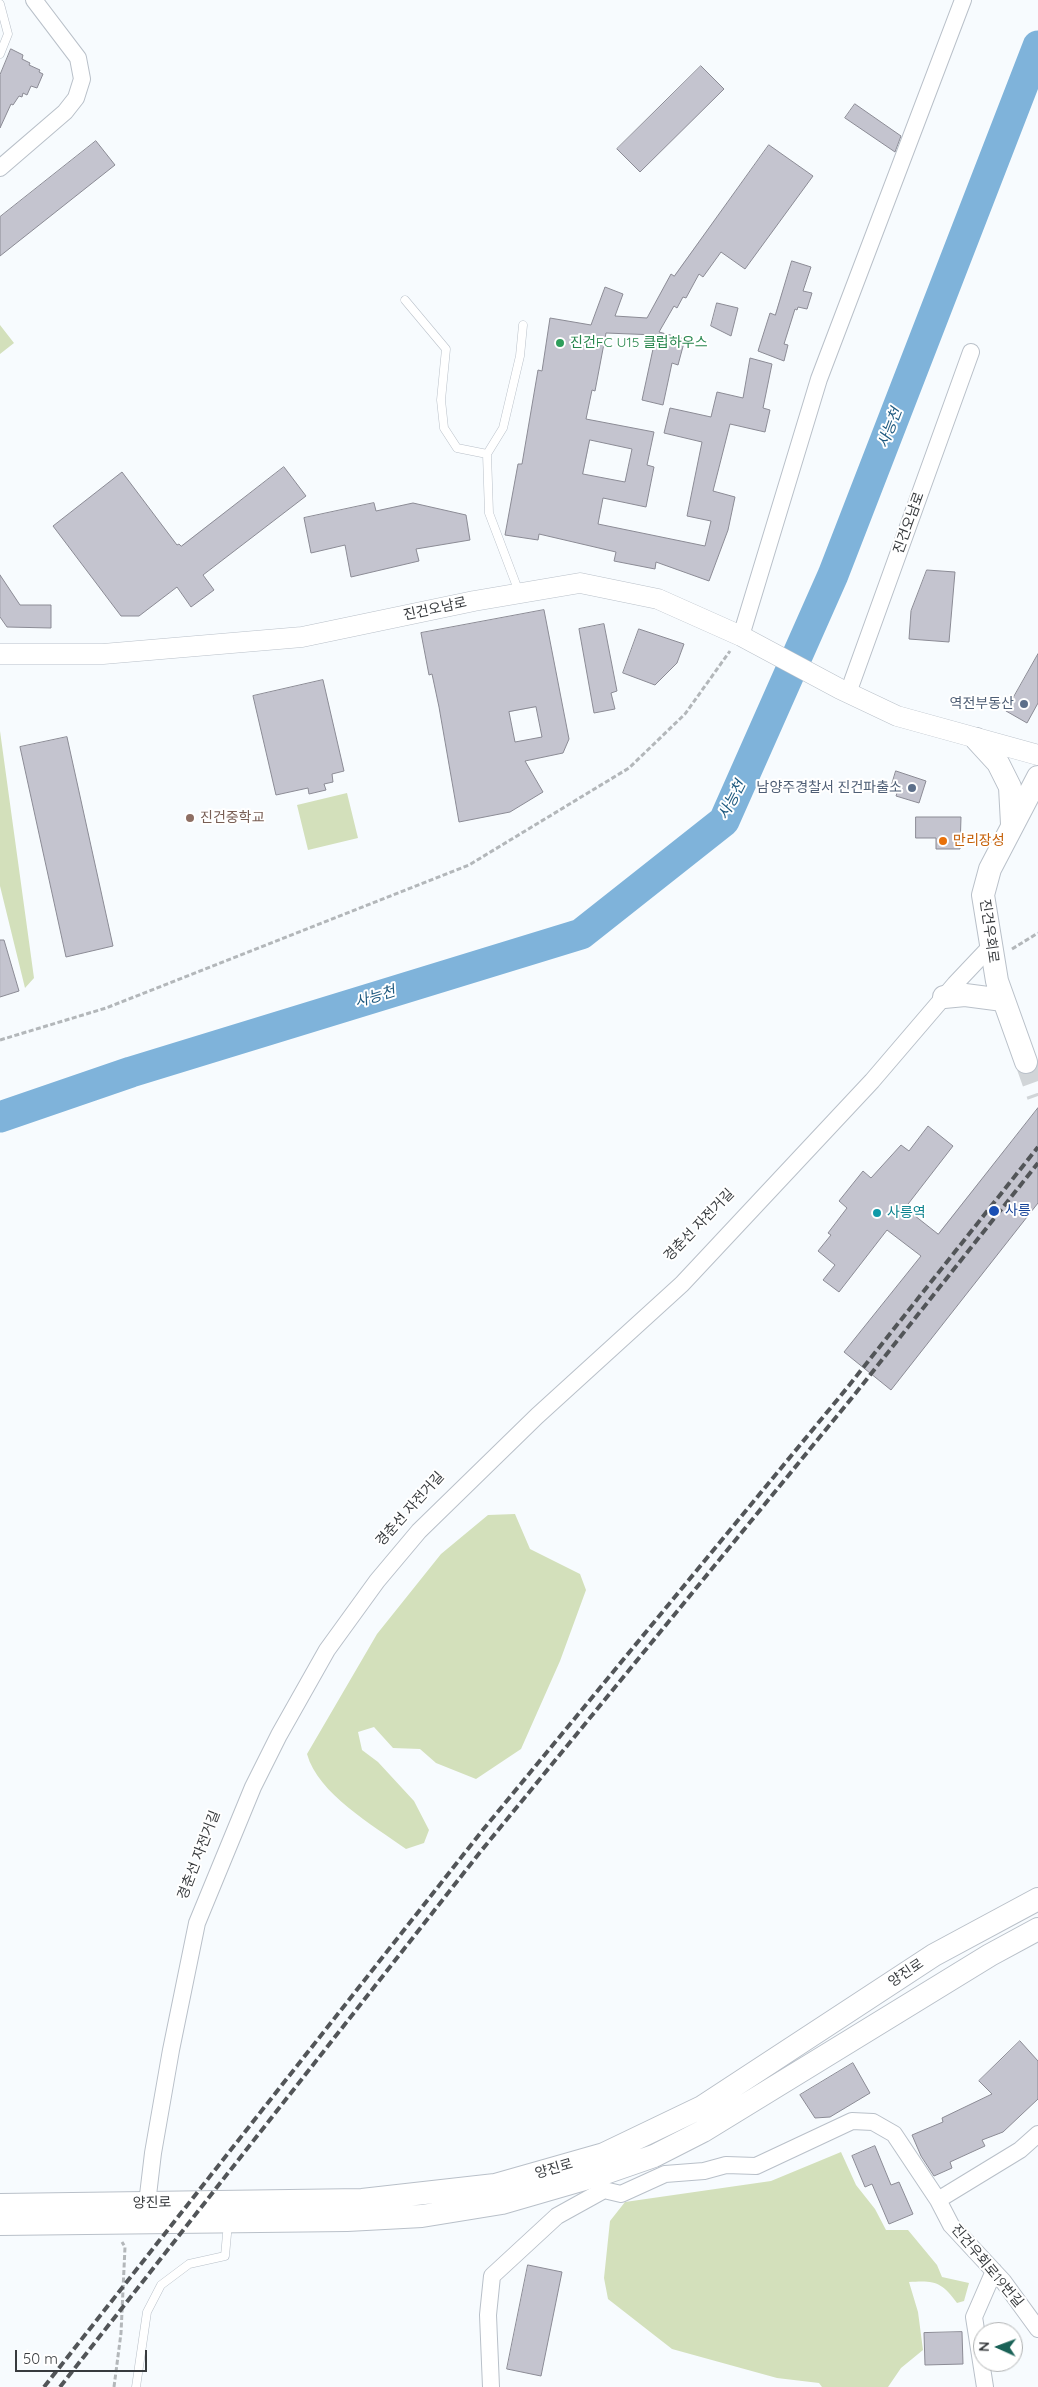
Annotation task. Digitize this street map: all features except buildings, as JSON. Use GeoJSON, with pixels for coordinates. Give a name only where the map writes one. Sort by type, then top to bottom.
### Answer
{"type":"FeatureCollection","features":[{"type":"Feature","properties":{"kind":"main road"},"geometry":{"type":"LineString","coordinates":[[976,739],[998,763],[1010,787],[1012,824]]}},
{"type":"Feature","properties":{"kind":"main road","name":"진건우회로"},"geometry":{"type":"LineString","coordinates":[[1026,1062],[1003,1000],[1000,949],[983,895],[990,868],[1038,777]]}},
{"type":"Feature","properties":{"kind":"main road"},"geometry":{"type":"LineString","coordinates":[[944,997],[965,995],[1003,1000]]}},
{"type":"Feature","properties":{"kind":"main road","name":"양진로"},"geometry":{"type":"LineString","coordinates":[[0,2224],[146,2212],[362,2200],[429,2193],[495,2185],[604,2154],[702,2107],[934,1955],[1036,1899]]}},
{"type":"Feature","properties":{"kind":"main road","name":"양진로"},"geometry":{"type":"LineString","coordinates":[[0,2205],[146,2212],[228,2220],[347,2220],[422,2216],[502,2203],[602,2174],[654,2156],[703,2131],[990,1955],[1038,1929]]}},
{"type":"Feature","properties":{"kind":"street"},"geometry":{"type":"LineString","coordinates":[[0,168],[65,112],[76,98],[82,79],[78,58],[34,0]]}},
{"type":"Feature","properties":{"kind":"street"},"geometry":{"type":"LineString","coordinates":[[748,639],[819,379],[963,0]]}},
{"type":"Feature","properties":{"kind":"street","name":"진건오남로"},"geometry":{"type":"LineString","coordinates":[[844,691],[971,352]]}},
{"type":"Feature","properties":{"kind":"street","name":"진건오남로"},"geometry":{"type":"LineString","coordinates":[[0,654],[103,654],[302,637],[580,583],[658,599],[748,639],[844,691],[897,716],[1038,755]]}},
{"type":"Feature","properties":{"kind":"street"},"geometry":{"type":"LineString","coordinates":[[146,2212],[153,2153],[171,2050],[197,1922],[253,1787],[327,1650],[377,1580],[419,1531],[544,1410],[682,1284],[872,1081],[944,997],[1000,949]]}},
{"type":"Feature","properties":{"kind":"street","name":"진건우회로19번길"},"geometry":{"type":"LineString","coordinates":[[491,2387],[488,2315],[492,2276],[554,2218],[604,2190],[621,2194],[665,2174],[704,2171],[726,2165],[756,2166],[852,2121],[873,2122],[894,2134],[938,2200],[951,2225],[994,2271],[1038,2329]]}},
{"type":"Feature","properties":{"kind":"street"},"geometry":{"type":"LineString","coordinates":[[938,2200],[1020,2150],[1038,2134]]}},
{"type":"Feature","properties":{"kind":"street"},"geometry":{"type":"LineString","coordinates":[[550,2190],[554,2218]]}},
{"type":"Feature","properties":{"kind":"street"},"geometry":{"type":"LineString","coordinates":[[984,2387],[974,2317],[994,2271]]}},
{"type":"Feature","properties":{"kind":"lane"},"geometry":{"type":"LineString","coordinates":[[0,4],[8,34],[0,54]]}},
{"type":"Feature","properties":{"kind":"lane"},"geometry":{"type":"LineString","coordinates":[[405,300],[446,349],[441,400],[444,428],[457,448],[487,454]]}},
{"type":"Feature","properties":{"kind":"lane"},"geometry":{"type":"LineString","coordinates":[[520,594],[489,513],[487,454],[503,428],[520,356],[523,325]]}},
{"type":"Feature","properties":{"kind":"lane"},"geometry":{"type":"LineString","coordinates":[[136,2387],[147,2312],[161,2284],[189,2264],[225,2256],[228,2220]]}},
{"type":"Feature","properties":{"kind":"path"},"geometry":{"type":"LineString","coordinates":[[0,1040],[106,1008],[469,865],[629,768],[685,714],[748,639]]}},
{"type":"Feature","properties":{"kind":"path"},"geometry":{"type":"LineString","coordinates":[[1000,949],[1038,933]]}},
{"type":"Feature","properties":{"kind":"path"},"geometry":{"type":"LineString","coordinates":[[114,2387],[121,2333],[125,2247],[120,2239]]}},
{"type":"Feature","properties":{"kind":"green space"},"geometry":{"type":"Polygon","coordinates":[[[0,325],[14,343],[0,354],[0,325]]]}},
{"type":"Feature","properties":{"kind":"green space"},"geometry":{"type":"Polygon","coordinates":[[[0,731],[34,978],[25,988],[0,886],[0,731]]]}},
{"type":"Feature","properties":{"kind":"green space"},"geometry":{"type":"Polygon","coordinates":[[[347,793],[358,838],[308,850],[297,805],[347,793]]]}},
{"type":"Feature","properties":{"kind":"green space"},"geometry":{"type":"Polygon","coordinates":[[[515,1514],[530,1549],[580,1574],[586,1590],[560,1661],[521,1749],[476,1779],[436,1763],[420,1749],[393,1748],[374,1727],[358,1732],[362,1750],[378,1762],[414,1801],[429,1830],[424,1843],[406,1849],[348,1808],[334,1795],[313,1769],[307,1754],[377,1634],[441,1554],[488,1515],[515,1514]]]}},
{"type":"Feature","properties":{"kind":"green space"},"geometry":{"type":"Polygon","coordinates":[[[841,2152],[856,2185],[875,2209],[886,2230],[908,2230],[937,2265],[942,2277],[969,2283],[964,2301],[957,2303],[947,2291],[937,2284],[925,2281],[909,2282],[918,2312],[923,2350],[901,2368],[888,2387],[822,2387],[819,2383],[777,2378],[672,2349],[608,2299],[604,2278],[610,2221],[625,2202],[771,2181],[841,2152]]]}},
{"type":"Feature","properties":{"kind":"waterway","name":"사능천"},"geometry":{"type":"LineString","coordinates":[[0,1117],[131,1072],[581,934],[724,821],[833,575],[1038,46]]}},
{"type":"Feature","properties":{"kind":"tunnel"},"geometry":{"type":"LineString","coordinates":[[1026,1062],[1038,1096]]}},
{"type":"Feature","properties":{"kind":"railway"},"geometry":{"type":"LineString","coordinates":[[44,2387],[482,1831],[847,1388],[1038,1147]]}},
{"type":"Feature","properties":{"kind":"railway"},"geometry":{"type":"LineString","coordinates":[[60,2387],[481,1851],[855,1394],[1038,1163]]}},
{"type":"Feature","properties":{"kind":"place","name":"진건FC U15 클럽하우스"},"geometry":{"type":"Point","coordinates":[560,343]}},
{"type":"Feature","properties":{"kind":"place","name":"역전부동산"},"geometry":{"type":"Point","coordinates":[1024,704]}},
{"type":"Feature","properties":{"kind":"place","name":"남양주경찰서 진건파출소"},"geometry":{"type":"Point","coordinates":[912,788]}},
{"type":"Feature","properties":{"kind":"place","name":"진건중학교"},"geometry":{"type":"Point","coordinates":[190,818]}},
{"type":"Feature","properties":{"kind":"place","name":"만리장성"},"geometry":{"type":"Point","coordinates":[943,841]}},
{"type":"Feature","properties":{"kind":"place","name":"사릉"},"geometry":{"type":"Point","coordinates":[994,1211]}},
{"type":"Feature","properties":{"kind":"place","name":"사릉역"},"geometry":{"type":"Point","coordinates":[877,1213]}}]}
